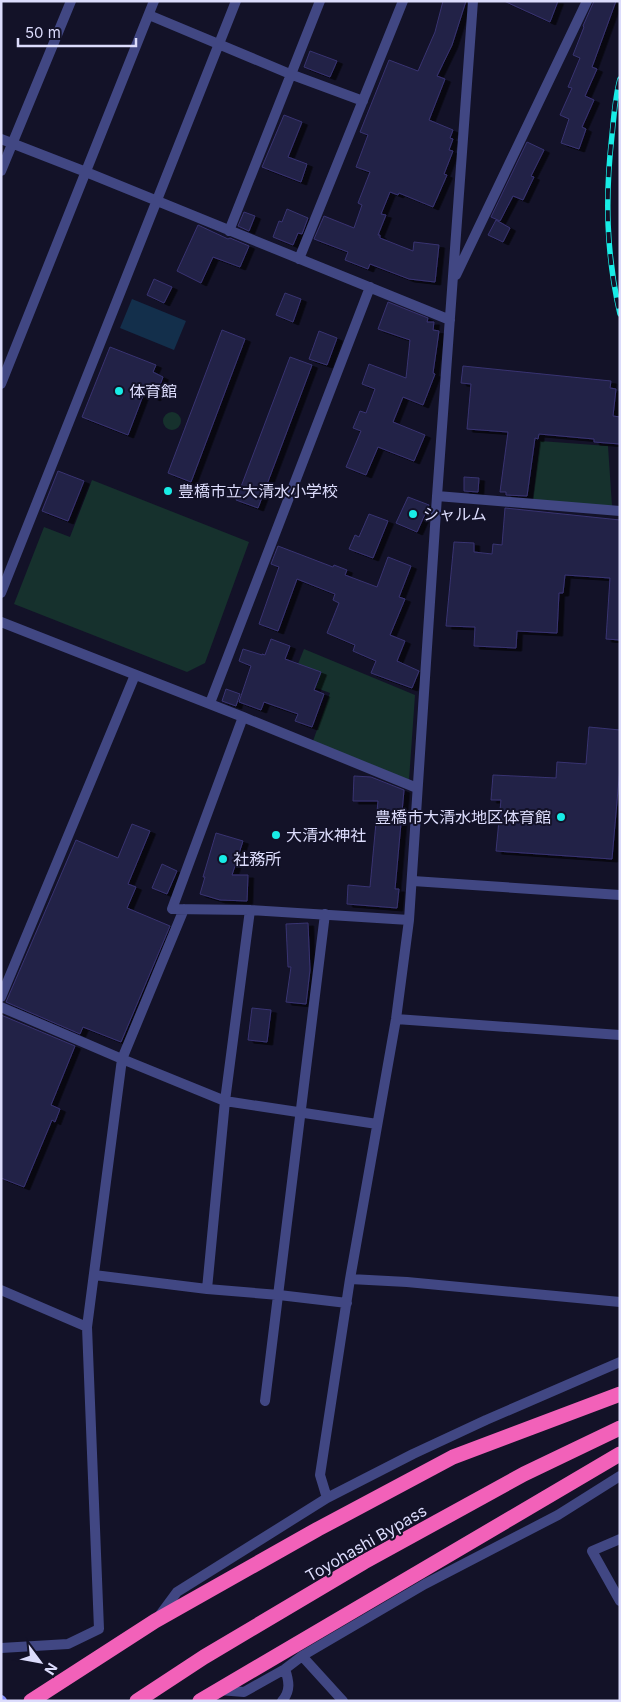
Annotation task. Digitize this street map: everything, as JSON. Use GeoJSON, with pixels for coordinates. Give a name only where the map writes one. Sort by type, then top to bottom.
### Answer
{"type":"FeatureCollection","features":[{"type":"Feature","properties":{"kind":"highway"},"geometry":{"type":"LineString","coordinates":[[31,1701],[155,1621],[453,1457],[620,1394]]}},
{"type":"Feature","properties":{"kind":"highway","name":"Toyohashi Bypass"},"geometry":{"type":"LineString","coordinates":[[137,1701],[204,1657],[364,1562],[524,1474],[620,1428]]}},
{"type":"Feature","properties":{"kind":"highway"},"geometry":{"type":"LineString","coordinates":[[200,1701],[620,1454]]}},
{"type":"Feature","properties":{"kind":"street"},"geometry":{"type":"LineString","coordinates":[[1,171],[70,1]]}},
{"type":"Feature","properties":{"kind":"street"},"geometry":{"type":"LineString","coordinates":[[1,384],[154,1]]}},
{"type":"Feature","properties":{"kind":"street"},"geometry":{"type":"LineString","coordinates":[[1,593],[236,1]]}},
{"type":"Feature","properties":{"kind":"street"},"geometry":{"type":"LineString","coordinates":[[230,230],[320,1]]}},
{"type":"Feature","properties":{"kind":"street"},"geometry":{"type":"LineString","coordinates":[[299,259],[403,1]]}},
{"type":"Feature","properties":{"kind":"street"},"geometry":{"type":"LineString","coordinates":[[327,1498],[320,1476],[350,1279],[396,1019],[413,881],[417,788],[473,1]]}},
{"type":"Feature","properties":{"kind":"street"},"geometry":{"type":"LineString","coordinates":[[454,280],[587,1]]}},
{"type":"Feature","properties":{"kind":"street"},"geometry":{"type":"LineString","coordinates":[[149,14],[290,74],[362,101]]}},
{"type":"Feature","properties":{"kind":"street"},"geometry":{"type":"LineString","coordinates":[[1,139],[450,320]]}},
{"type":"Feature","properties":{"kind":"street"},"geometry":{"type":"LineString","coordinates":[[210,703],[370,287]]}},
{"type":"Feature","properties":{"kind":"street"},"geometry":{"type":"LineString","coordinates":[[437,496],[620,511]]}},
{"type":"Feature","properties":{"kind":"street"},"geometry":{"type":"LineString","coordinates":[[1,622],[210,703],[417,788]]}},
{"type":"Feature","properties":{"kind":"street"},"geometry":{"type":"LineString","coordinates":[[1,997],[135,675]]}},
{"type":"Feature","properties":{"kind":"street"},"geometry":{"type":"LineString","coordinates":[[244,717],[172,909],[250,910],[409,920]]}},
{"type":"Feature","properties":{"kind":"street"},"geometry":{"type":"LineString","coordinates":[[413,881],[620,895]]}},
{"type":"Feature","properties":{"kind":"street"},"geometry":{"type":"LineString","coordinates":[[1,1648],[68,1644],[99,1629],[88,1327],[94,1275],[122,1059],[184,909]]}},
{"type":"Feature","properties":{"kind":"street"},"geometry":{"type":"LineString","coordinates":[[207,1290],[225,1101],[250,910]]}},
{"type":"Feature","properties":{"kind":"street"},"geometry":{"type":"LineString","coordinates":[[266,1401],[326,914]]}},
{"type":"Feature","properties":{"kind":"street"},"geometry":{"type":"LineString","coordinates":[[1,1007],[225,1101],[377,1124]]}},
{"type":"Feature","properties":{"kind":"street"},"geometry":{"type":"LineString","coordinates":[[396,1019],[620,1035]]}},
{"type":"Feature","properties":{"kind":"street"},"geometry":{"type":"LineString","coordinates":[[94,1275],[207,1290],[280,1295],[347,1303]]}},
{"type":"Feature","properties":{"kind":"street"},"geometry":{"type":"LineString","coordinates":[[350,1279],[407,1282],[619,1301]]}},
{"type":"Feature","properties":{"kind":"street"},"geometry":{"type":"LineString","coordinates":[[1,1290],[88,1327]]}},
{"type":"Feature","properties":{"kind":"street"},"geometry":{"type":"LineString","coordinates":[[155,1621],[177,1592],[327,1498],[430,1446],[620,1362]]}},
{"type":"Feature","properties":{"kind":"street"},"geometry":{"type":"LineString","coordinates":[[218,1690],[244,1692],[425,1584],[558,1515],[620,1476]]}},
{"type":"Feature","properties":{"kind":"street"},"geometry":{"type":"LineString","coordinates":[[620,1539],[592,1551],[620,1600]]}},
{"type":"Feature","properties":{"kind":"street"},"geometry":{"type":"LineString","coordinates":[[302,1656],[343,1701]]}},
{"type":"Feature","properties":{"kind":"street"},"geometry":{"type":"LineString","coordinates":[[282,1701],[287,1695],[289,1682],[285,1669]]}},
{"type":"Feature","properties":{"kind":"green space"},"geometry":{"type":"Polygon","coordinates":[[[172,412],[178,415],[181,421],[178,427],[172,430],[166,427],[163,421],[166,415],[172,412]]]}},
{"type":"Feature","properties":{"kind":"green space"},"geometry":{"type":"Polygon","coordinates":[[[540,441],[608,446],[612,506],[533,500],[540,441]]]}},
{"type":"Feature","properties":{"kind":"green space"},"geometry":{"type":"Polygon","coordinates":[[[92,480],[249,542],[205,663],[187,672],[14,604],[44,527],[70,537],[92,480]]]}},
{"type":"Feature","properties":{"kind":"green space"},"geometry":{"type":"Polygon","coordinates":[[[304,649],[415,695],[409,780],[313,741],[330,693],[292,679],[304,649]]]}},
{"type":"Feature","properties":{"kind":"water"},"geometry":{"type":"Polygon","coordinates":[[[132,299],[186,321],[174,350],[120,328],[132,299]]]}},
{"type":"Feature","properties":{"kind":"building"},"geometry":{"type":"Polygon","coordinates":[[[443,1],[466,1],[452,45],[437,76],[445,79],[429,120],[453,130],[450,138],[453,139],[449,150],[453,151],[444,174],[447,175],[433,207],[399,193],[398,195],[390,192],[381,214],[386,215],[378,235],[380,235],[380,238],[413,251],[414,242],[439,245],[435,282],[409,279],[370,264],[368,269],[345,260],[348,252],[314,239],[324,216],[354,228],[362,205],[358,203],[370,172],[356,167],[368,135],[360,132],[389,60],[418,71],[435,32],[443,1]]]}},
{"type":"Feature","properties":{"kind":"building"},"geometry":{"type":"Polygon","coordinates":[[[504,1],[558,1],[550,22],[504,1]]]}},
{"type":"Feature","properties":{"kind":"building"},"geometry":{"type":"Polygon","coordinates":[[[594,1],[616,1],[592,67],[597,69],[585,96],[594,100],[582,127],[586,129],[579,149],[561,143],[569,119],[560,115],[572,88],[568,87],[580,58],[573,55],[594,1]]]}},
{"type":"Feature","properties":{"kind":"building"},"geometry":{"type":"Polygon","coordinates":[[[310,51],[337,61],[330,77],[304,67],[310,51]]]}},
{"type":"Feature","properties":{"kind":"building"},"geometry":{"type":"Polygon","coordinates":[[[284,115],[302,122],[288,157],[307,164],[301,182],[262,167],[284,115]]]}},
{"type":"Feature","properties":{"kind":"building"},"geometry":{"type":"Polygon","coordinates":[[[527,142],[544,150],[531,176],[534,177],[523,200],[513,196],[500,221],[491,217],[527,142]]]}},
{"type":"Feature","properties":{"kind":"building"},"geometry":{"type":"Polygon","coordinates":[[[287,209],[308,218],[302,234],[298,233],[293,245],[273,237],[279,221],[282,222],[287,209]]]}},
{"type":"Feature","properties":{"kind":"building"},"geometry":{"type":"Polygon","coordinates":[[[244,212],[255,216],[249,231],[238,226],[244,212]]]}},
{"type":"Feature","properties":{"kind":"building"},"geometry":{"type":"Polygon","coordinates":[[[496,220],[510,228],[503,242],[488,235],[496,220]]]}},
{"type":"Feature","properties":{"kind":"building"},"geometry":{"type":"Polygon","coordinates":[[[198,225],[228,239],[230,238],[249,246],[240,267],[213,257],[201,283],[177,271],[198,225]]]}},
{"type":"Feature","properties":{"kind":"building"},"geometry":{"type":"Polygon","coordinates":[[[154,279],[172,287],[164,303],[147,295],[154,279]]]}},
{"type":"Feature","properties":{"kind":"building"},"geometry":{"type":"Polygon","coordinates":[[[285,293],[301,299],[293,322],[276,315],[285,293]]]}},
{"type":"Feature","properties":{"kind":"building"},"geometry":{"type":"Polygon","coordinates":[[[388,302],[428,318],[427,322],[434,322],[433,330],[439,331],[433,373],[435,374],[423,405],[403,397],[393,422],[425,435],[414,461],[378,447],[366,475],[346,467],[361,431],[353,428],[360,411],[366,413],[375,389],[362,384],[369,364],[406,378],[410,340],[378,329],[388,302]]]}},
{"type":"Feature","properties":{"kind":"building"},"geometry":{"type":"Polygon","coordinates":[[[222,330],[245,339],[191,482],[168,473],[222,330]]]}},
{"type":"Feature","properties":{"kind":"building"},"geometry":{"type":"Polygon","coordinates":[[[319,331],[337,338],[327,365],[309,359],[319,331]]]}},
{"type":"Feature","properties":{"kind":"building","name":"体育館"},"geometry":{"type":"Polygon","coordinates":[[[110,347],[156,365],[153,372],[163,377],[155,398],[144,393],[128,435],[82,417],[110,347]]]}},
{"type":"Feature","properties":{"kind":"building"},"geometry":{"type":"Polygon","coordinates":[[[290,357],[312,365],[258,508],[236,500],[290,357]]]}},
{"type":"Feature","properties":{"kind":"building"},"geometry":{"type":"Polygon","coordinates":[[[463,366],[611,381],[610,388],[616,389],[613,416],[620,417],[620,444],[594,442],[594,439],[539,434],[538,439],[535,438],[527,496],[506,495],[506,492],[500,492],[508,432],[467,429],[471,384],[461,383],[463,366]]]}},
{"type":"Feature","properties":{"kind":"building"},"geometry":{"type":"Polygon","coordinates":[[[58,471],[84,481],[68,521],[42,511],[58,471]]]}},
{"type":"Feature","properties":{"kind":"building"},"geometry":{"type":"Polygon","coordinates":[[[464,477],[479,478],[478,492],[464,491],[464,477]]]}},
{"type":"Feature","properties":{"kind":"building","name":"シャルム"},"geometry":{"type":"Polygon","coordinates":[[[408,497],[429,505],[417,532],[396,523],[408,497]]]}},
{"type":"Feature","properties":{"kind":"building"},"geometry":{"type":"Polygon","coordinates":[[[505,508],[620,520],[620,640],[606,639],[610,578],[565,575],[563,593],[559,593],[557,633],[517,631],[516,648],[474,646],[475,627],[446,626],[454,542],[474,543],[474,552],[492,554],[493,544],[502,545],[505,508]]]}},
{"type":"Feature","properties":{"kind":"building"},"geometry":{"type":"Polygon","coordinates":[[[369,514],[388,521],[373,558],[349,549],[355,535],[359,537],[369,514]]]}},
{"type":"Feature","properties":{"kind":"building"},"geometry":{"type":"Polygon","coordinates":[[[278,546],[333,567],[334,565],[347,570],[345,575],[377,587],[388,557],[411,566],[399,597],[405,599],[390,635],[405,641],[397,661],[419,671],[412,688],[371,673],[376,661],[353,651],[355,645],[327,633],[339,603],[333,600],[335,594],[297,579],[278,631],[259,624],[279,567],[271,564],[278,546]]]}},
{"type":"Feature","properties":{"kind":"building"},"geometry":{"type":"Polygon","coordinates":[[[271,639],[290,646],[285,659],[321,672],[314,690],[324,694],[312,727],[295,721],[298,714],[264,702],[261,710],[239,702],[251,666],[239,661],[243,649],[265,655],[271,639]]]}},
{"type":"Feature","properties":{"kind":"building"},"geometry":{"type":"Polygon","coordinates":[[[226,689],[240,694],[236,706],[222,701],[226,689]]]}},
{"type":"Feature","properties":{"kind":"building"},"geometry":{"type":"Polygon","coordinates":[[[589,727],[620,730],[620,767],[612,859],[496,851],[501,800],[491,800],[493,775],[556,778],[557,762],[586,764],[589,727]]]}},
{"type":"Feature","properties":{"kind":"building"},"geometry":{"type":"Polygon","coordinates":[[[354,776],[371,777],[404,790],[395,889],[399,889],[397,908],[347,904],[348,885],[370,887],[378,801],[353,801],[354,776]]]}},
{"type":"Feature","properties":{"kind":"building"},"geometry":{"type":"Polygon","coordinates":[[[132,824],[150,831],[128,884],[136,887],[127,908],[170,926],[121,1042],[83,1027],[80,1034],[6,1002],[76,840],[118,858],[132,824]]]}},
{"type":"Feature","properties":{"kind":"building","name":"社務所"},"geometry":{"type":"Polygon","coordinates":[[[216,833],[243,841],[232,875],[248,875],[247,901],[220,900],[200,894],[216,833]]]}},
{"type":"Feature","properties":{"kind":"building"},"geometry":{"type":"Polygon","coordinates":[[[162,864],[177,871],[167,894],[152,888],[162,864]]]}},
{"type":"Feature","properties":{"kind":"building"},"geometry":{"type":"Polygon","coordinates":[[[308,923],[310,970],[306,1004],[286,1002],[291,967],[288,967],[286,924],[308,923]]]}},
{"type":"Feature","properties":{"kind":"building"},"geometry":{"type":"Polygon","coordinates":[[[252,1008],[271,1010],[267,1042],[248,1040],[252,1008]]]}},
{"type":"Feature","properties":{"kind":"building"},"geometry":{"type":"Polygon","coordinates":[[[1,1015],[75,1046],[51,1105],[60,1109],[55,1122],[52,1120],[24,1187],[1,1178],[1,1015]]]}},
{"type":"Feature","properties":{"kind":"railway"},"geometry":{"type":"LineString","coordinates":[[620,79],[613,121],[608,181],[609,247],[620,314]]}},
{"type":"Feature","properties":{"kind":"place","name":"体育館"},"geometry":{"type":"Point","coordinates":[119,391]}},
{"type":"Feature","properties":{"kind":"place","name":"豊橋市立大清水小学校"},"geometry":{"type":"Point","coordinates":[168,491]}},
{"type":"Feature","properties":{"kind":"place","name":"シャルム"},"geometry":{"type":"Point","coordinates":[413,514]}},
{"type":"Feature","properties":{"kind":"place","name":"豊橋市大清水地区体育館"},"geometry":{"type":"Point","coordinates":[561,817]}},
{"type":"Feature","properties":{"kind":"place","name":"大清水神社"},"geometry":{"type":"Point","coordinates":[276,835]}},
{"type":"Feature","properties":{"kind":"place","name":"社務所"},"geometry":{"type":"Point","coordinates":[223,859]}}]}
